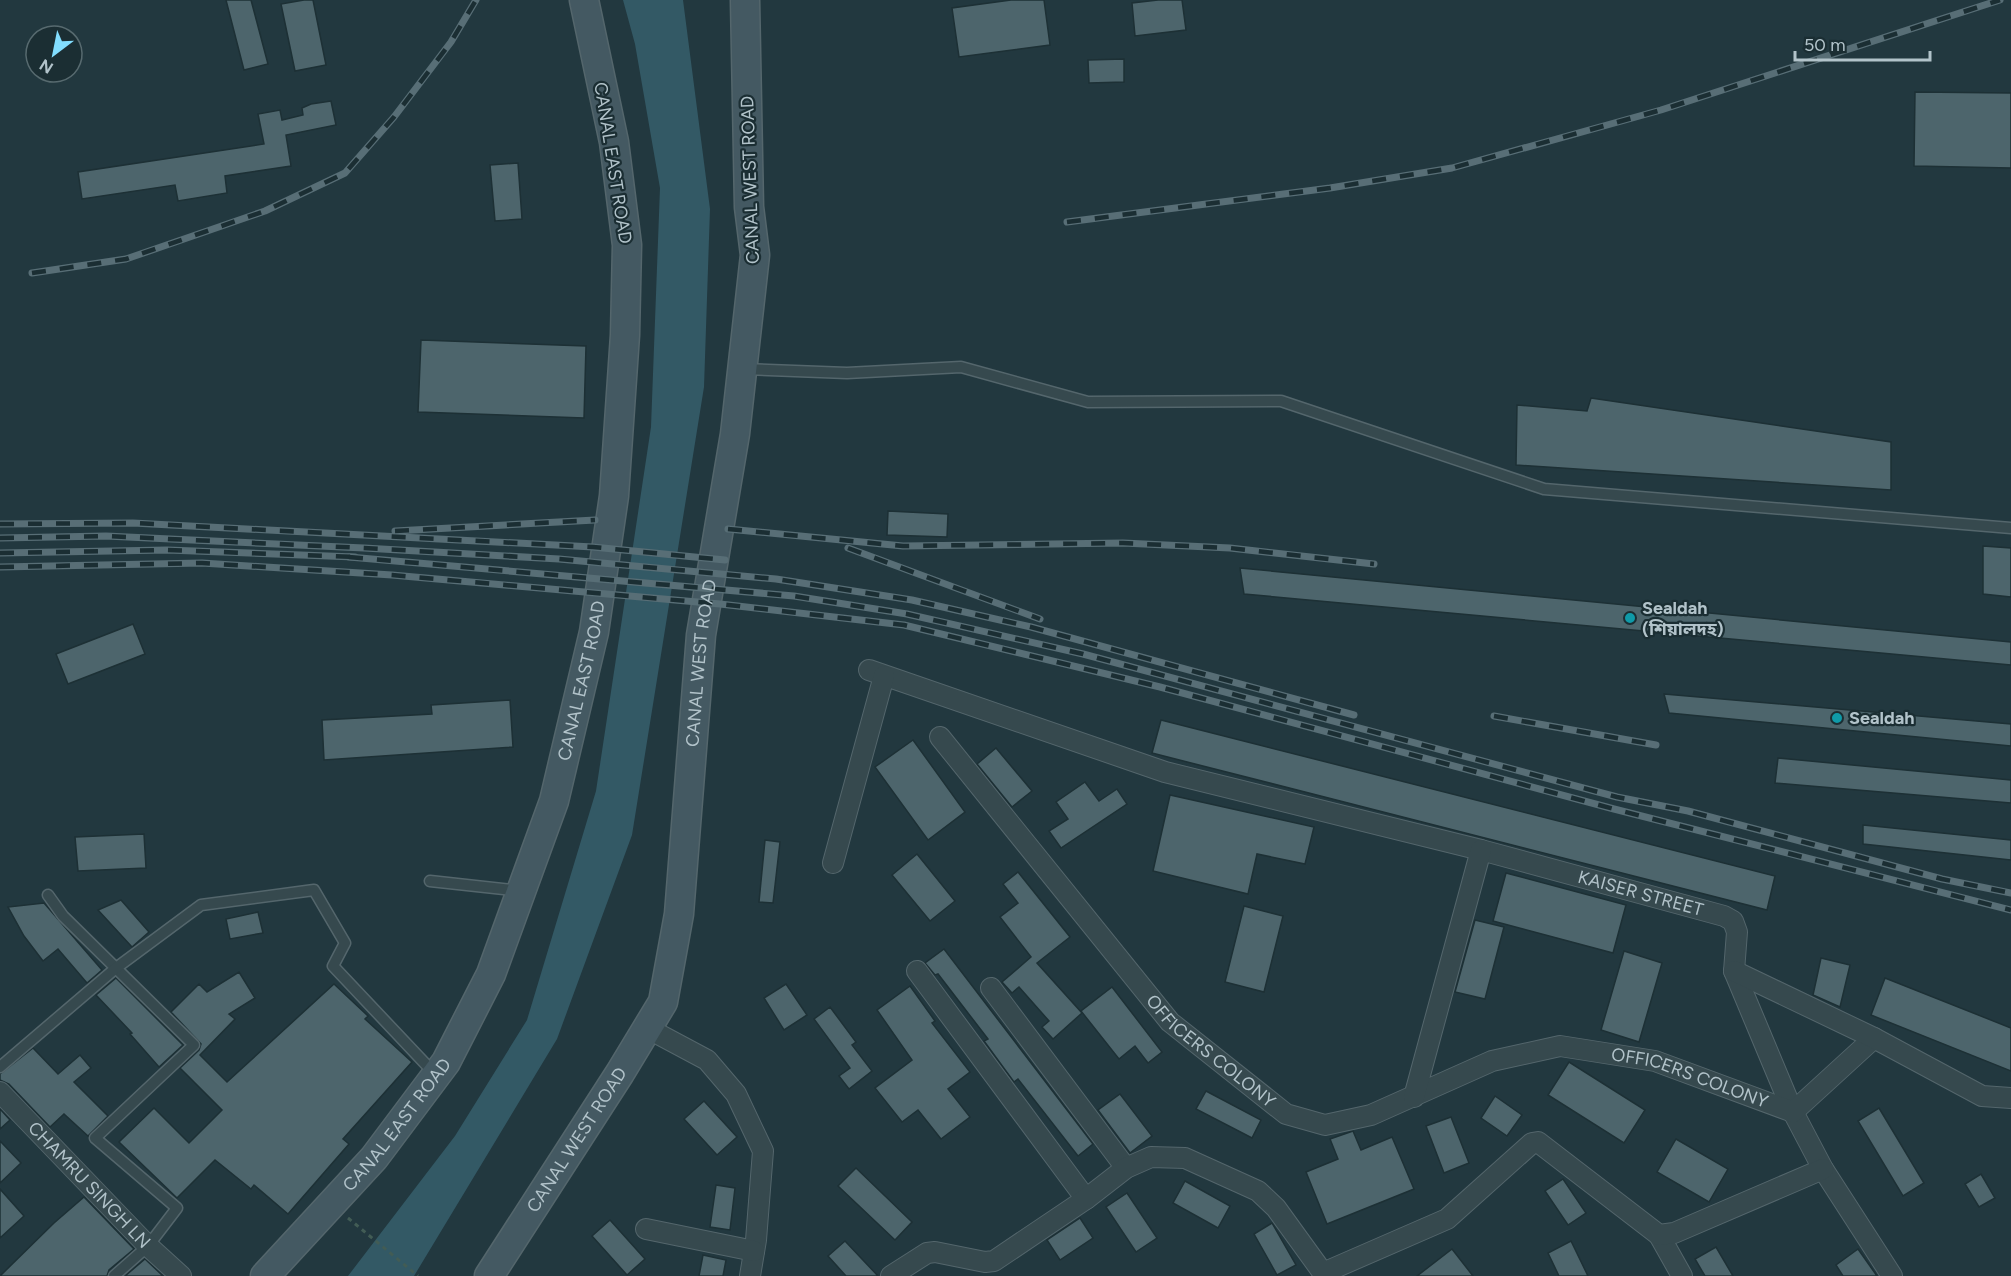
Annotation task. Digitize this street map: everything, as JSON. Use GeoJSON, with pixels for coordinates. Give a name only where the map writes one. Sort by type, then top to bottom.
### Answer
{"type":"FeatureCollection","features":[{"type":"Feature","properties":{"kind":"main road","name":"CANAL EAST ROAD"},"geometry":{"type":"LineString","coordinates":[[265,1276],[374,1158],[437,1077],[490,974],[554,801],[591,644],[614,485],[625,335],[627,244],[614,142],[584,0]]}},
{"type":"Feature","properties":{"kind":"main road","name":"CANAL WEST ROAD"},"geometry":{"type":"LineString","coordinates":[[494,1274],[663,1002],[679,914],[701,635],[735,434],[755,255],[749,207],[745,0]]}},
{"type":"Feature","properties":{"kind":"street","name":"KAISER STREET"},"geometry":{"type":"LineString","coordinates":[[833,862],[877,673],[1165,772],[1481,850],[1724,916],[1733,921],[1737,932],[1734,970],[1793,1112],[1823,1169],[1892,1276]]}},
{"type":"Feature","properties":{"kind":"street","name":"OFFICERS COLONY"},"geometry":{"type":"LineString","coordinates":[[939,737],[1170,1022],[1286,1114],[1325,1125],[1371,1116],[1492,1061],[1560,1046],[1655,1061],[1793,1112]]}},
{"type":"Feature","properties":{"kind":"street"},"geometry":{"type":"LineString","coordinates":[[1414,1097],[1481,850]]}},
{"type":"Feature","properties":{"kind":"street"},"geometry":{"type":"LineString","coordinates":[[1734,970],[1874,1038],[1982,1096],[2011,1098]]}},
{"type":"Feature","properties":{"kind":"street"},"geometry":{"type":"LineString","coordinates":[[916,971],[1086,1199]]}},
{"type":"Feature","properties":{"kind":"street"},"geometry":{"type":"LineString","coordinates":[[991,988],[1126,1168]]}},
{"type":"Feature","properties":{"kind":"street"},"geometry":{"type":"LineString","coordinates":[[647,1028],[707,1060],[736,1094],[763,1151],[750,1276]]}},
{"type":"Feature","properties":{"kind":"street"},"geometry":{"type":"LineString","coordinates":[[1793,1112],[1874,1038]]}},
{"type":"Feature","properties":{"kind":"street","name":"CHAMRU SINGH LN"},"geometry":{"type":"LineString","coordinates":[[0,1092],[148,1246],[181,1276]]}},
{"type":"Feature","properties":{"kind":"street"},"geometry":{"type":"LineString","coordinates":[[891,1276],[927,1253],[935,1251],[985,1262],[994,1260],[1086,1199],[1126,1168],[1150,1157],[1185,1158],[1258,1191],[1276,1208],[1320,1274],[1447,1219],[1532,1143],[1538,1142],[1659,1235],[1682,1276]]}},
{"type":"Feature","properties":{"kind":"street"},"geometry":{"type":"LineString","coordinates":[[1659,1235],[1674,1233],[1823,1169]]}},
{"type":"Feature","properties":{"kind":"street"},"geometry":{"type":"LineString","coordinates":[[646,1229],[754,1251]]}},
{"type":"Feature","properties":{"kind":"lane"},"geometry":{"type":"LineString","coordinates":[[742,369],[847,373],[961,368],[1088,402],[1281,401],[1544,489],[2011,528]]}},
{"type":"Feature","properties":{"kind":"lane"},"geometry":{"type":"LineString","coordinates":[[430,881],[521,891]]}},
{"type":"Feature","properties":{"kind":"lane"},"geometry":{"type":"LineString","coordinates":[[0,1067],[116,968],[201,905],[314,890],[345,943],[333,966],[437,1077]]}},
{"type":"Feature","properties":{"kind":"lane"},"geometry":{"type":"LineString","coordinates":[[48,895],[63,916],[194,1045],[94,1138],[177,1208],[148,1246],[114,1276]]}},
{"type":"Feature","properties":{"kind":"path"},"geometry":{"type":"LineString","coordinates":[[331,1204],[418,1276]]}},
{"type":"Feature","properties":{"kind":"water"},"geometry":{"type":"Polygon","coordinates":[[[623,0],[683,0],[710,209],[704,387],[632,835],[557,1039],[414,1276],[348,1276],[455,1136],[527,1020],[596,791],[651,427],[660,188],[635,44],[623,0]]]}},
{"type":"Feature","properties":{"kind":"building"},"geometry":{"type":"Polygon","coordinates":[[[226,0],[251,0],[268,64],[244,70],[226,0]]]}},
{"type":"Feature","properties":{"kind":"building"},"geometry":{"type":"Polygon","coordinates":[[[313,0],[326,65],[295,71],[281,4],[313,0]]]}},
{"type":"Feature","properties":{"kind":"building"},"geometry":{"type":"Polygon","coordinates":[[[1011,0],[1044,0],[1050,45],[959,57],[952,8],[1011,0]]]}},
{"type":"Feature","properties":{"kind":"building"},"geometry":{"type":"Polygon","coordinates":[[[1182,0],[1186,30],[1135,36],[1132,3],[1182,0]]]}},
{"type":"Feature","properties":{"kind":"building"},"geometry":{"type":"Polygon","coordinates":[[[1124,59],[1124,82],[1089,83],[1088,60],[1124,59]]]}},
{"type":"Feature","properties":{"kind":"building"},"geometry":{"type":"Polygon","coordinates":[[[1915,92],[2011,93],[2011,168],[1914,166],[1915,92]]]}},
{"type":"Feature","properties":{"kind":"building"},"geometry":{"type":"Polygon","coordinates":[[[331,101],[336,125],[286,135],[291,166],[225,176],[227,193],[178,201],[175,185],[82,199],[78,172],[264,144],[258,114],[280,110],[282,120],[303,115],[302,108],[311,104],[331,101]]]}},
{"type":"Feature","properties":{"kind":"building"},"geometry":{"type":"Polygon","coordinates":[[[518,163],[522,219],[495,221],[490,165],[518,163]]]}},
{"type":"Feature","properties":{"kind":"building"},"geometry":{"type":"Polygon","coordinates":[[[421,340],[586,346],[584,418],[418,412],[421,340]]]}},
{"type":"Feature","properties":{"kind":"building"},"geometry":{"type":"Polygon","coordinates":[[[1591,398],[1891,442],[1891,490],[1516,465],[1517,405],[1587,411],[1591,398]]]}},
{"type":"Feature","properties":{"kind":"building"},"geometry":{"type":"Polygon","coordinates":[[[888,511],[948,514],[947,537],[887,535],[888,511]]]}},
{"type":"Feature","properties":{"kind":"building"},"geometry":{"type":"Polygon","coordinates":[[[1983,546],[2011,548],[2011,597],[1983,594],[1983,546]]]}},
{"type":"Feature","properties":{"kind":"building","name":"Sealdah (শিয়ালদহ)"},"geometry":{"type":"Polygon","coordinates":[[[1240,568],[2011,642],[2011,665],[1244,594],[1240,568]]]}},
{"type":"Feature","properties":{"kind":"building"},"geometry":{"type":"Polygon","coordinates":[[[133,624],[145,654],[68,684],[56,654],[133,624]]]}},
{"type":"Feature","properties":{"kind":"building","name":"Sealdah"},"geometry":{"type":"Polygon","coordinates":[[[1664,694],[2011,724],[2011,746],[1669,713],[1664,694]]]}},
{"type":"Feature","properties":{"kind":"building"},"geometry":{"type":"Polygon","coordinates":[[[510,700],[513,747],[324,760],[322,720],[432,714],[431,705],[510,700]]]}},
{"type":"Feature","properties":{"kind":"building"},"geometry":{"type":"Polygon","coordinates":[[[1161,720],[1775,876],[1767,910],[1152,753],[1161,720]]]}},
{"type":"Feature","properties":{"kind":"building"},"geometry":{"type":"Polygon","coordinates":[[[913,740],[965,812],[928,840],[875,767],[913,740]]]}},
{"type":"Feature","properties":{"kind":"building"},"geometry":{"type":"Polygon","coordinates":[[[996,748],[1032,791],[1012,807],[977,764],[996,748]]]}},
{"type":"Feature","properties":{"kind":"building","name":"Sealdah"},"geometry":{"type":"Polygon","coordinates":[[[1778,758],[2011,780],[2011,803],[1775,783],[1778,758]]]}},
{"type":"Feature","properties":{"kind":"building"},"geometry":{"type":"Polygon","coordinates":[[[1085,782],[1099,801],[1117,789],[1127,804],[1061,848],[1049,831],[1068,819],[1056,802],[1085,782]]]}},
{"type":"Feature","properties":{"kind":"building"},"geometry":{"type":"Polygon","coordinates":[[[1170,795],[1314,827],[1305,864],[1257,854],[1248,894],[1153,871],[1170,795]]]}},
{"type":"Feature","properties":{"kind":"building"},"geometry":{"type":"Polygon","coordinates":[[[1863,825],[2011,840],[2011,860],[1863,844],[1863,825]]]}},
{"type":"Feature","properties":{"kind":"building"},"geometry":{"type":"Polygon","coordinates":[[[144,834],[146,868],[78,871],[75,837],[144,834]]]}},
{"type":"Feature","properties":{"kind":"building"},"geometry":{"type":"Polygon","coordinates":[[[765,840],[780,842],[773,903],[759,902],[765,840]]]}},
{"type":"Feature","properties":{"kind":"building"},"geometry":{"type":"Polygon","coordinates":[[[917,854],[955,901],[930,921],[892,875],[917,854]]]}},
{"type":"Feature","properties":{"kind":"building"},"geometry":{"type":"Polygon","coordinates":[[[1018,872],[1070,937],[1037,963],[1082,1013],[1053,1039],[1042,1027],[1049,1021],[1019,987],[1012,993],[1002,982],[1031,957],[1000,917],[1018,903],[1003,884],[1018,872]]]}},
{"type":"Feature","properties":{"kind":"building"},"geometry":{"type":"Polygon","coordinates":[[[1506,873],[1626,905],[1613,953],[1493,921],[1506,873]]]}},
{"type":"Feature","properties":{"kind":"building"},"geometry":{"type":"Polygon","coordinates":[[[121,900],[149,932],[132,947],[98,910],[121,900]]]}},
{"type":"Feature","properties":{"kind":"building"},"geometry":{"type":"Polygon","coordinates":[[[44,903],[102,970],[87,983],[58,949],[43,961],[24,936],[8,907],[44,903]]]}},
{"type":"Feature","properties":{"kind":"building"},"geometry":{"type":"Polygon","coordinates":[[[1244,906],[1283,916],[1264,992],[1225,982],[1244,906]]]}},
{"type":"Feature","properties":{"kind":"building"},"geometry":{"type":"Polygon","coordinates":[[[258,912],[263,933],[230,939],[226,919],[258,912]]]}},
{"type":"Feature","properties":{"kind":"building"},"geometry":{"type":"Polygon","coordinates":[[[1475,920],[1504,927],[1485,999],[1455,992],[1475,920]]]}},
{"type":"Feature","properties":{"kind":"building"},"geometry":{"type":"Polygon","coordinates":[[[944,949],[1093,1144],[1078,1156],[1018,1079],[1014,1082],[984,1041],[988,1039],[938,974],[935,975],[925,963],[944,949]]]}},
{"type":"Feature","properties":{"kind":"building"},"geometry":{"type":"Polygon","coordinates":[[[1624,951],[1662,963],[1639,1042],[1601,1030],[1624,951]]]}},
{"type":"Feature","properties":{"kind":"building"},"geometry":{"type":"Polygon","coordinates":[[[1821,958],[1850,965],[1840,1007],[1813,995],[1821,958]]]}},
{"type":"Feature","properties":{"kind":"building"},"geometry":{"type":"Polygon","coordinates":[[[239,972],[255,998],[229,1014],[235,1019],[200,1055],[227,1082],[334,984],[368,1016],[365,1019],[412,1062],[343,1139],[349,1144],[288,1214],[254,1185],[251,1189],[215,1160],[177,1198],[119,1142],[154,1108],[189,1143],[222,1110],[180,1068],[199,1050],[201,1044],[171,1012],[199,984],[207,992],[239,972]]]}},
{"type":"Feature","properties":{"kind":"building"},"geometry":{"type":"Polygon","coordinates":[[[116,978],[183,1045],[159,1067],[130,1034],[132,1033],[96,995],[116,978]]]}},
{"type":"Feature","properties":{"kind":"building"},"geometry":{"type":"Polygon","coordinates":[[[1885,978],[2011,1028],[2011,1071],[1871,1015],[1885,978]]]}},
{"type":"Feature","properties":{"kind":"building"},"geometry":{"type":"Polygon","coordinates":[[[786,984],[807,1015],[784,1030],[764,998],[786,984]]]}},
{"type":"Feature","properties":{"kind":"building"},"geometry":{"type":"Polygon","coordinates":[[[910,986],[935,1021],[932,1023],[970,1072],[948,1089],[970,1117],[941,1139],[918,1110],[902,1122],[875,1088],[912,1060],[877,1010],[910,986]]]}},
{"type":"Feature","properties":{"kind":"building"},"geometry":{"type":"Polygon","coordinates":[[[1112,987],[1162,1052],[1148,1063],[1135,1046],[1119,1059],[1081,1011],[1112,987]]]}},
{"type":"Feature","properties":{"kind":"building"},"geometry":{"type":"Polygon","coordinates":[[[830,1007],[856,1042],[852,1045],[872,1071],[849,1089],[839,1076],[850,1068],[814,1019],[830,1007]]]}},
{"type":"Feature","properties":{"kind":"building"},"geometry":{"type":"Polygon","coordinates":[[[33,1048],[58,1074],[80,1055],[91,1068],[74,1082],[108,1116],[88,1136],[64,1114],[50,1127],[9,1084],[0,1080],[0,1074],[33,1048]]]}},
{"type":"Feature","properties":{"kind":"building"},"geometry":{"type":"Polygon","coordinates":[[[1569,1062],[1645,1110],[1624,1143],[1548,1095],[1569,1062]]]}},
{"type":"Feature","properties":{"kind":"building"},"geometry":{"type":"Polygon","coordinates":[[[1206,1091],[1261,1120],[1252,1138],[1196,1109],[1206,1091]]]}},
{"type":"Feature","properties":{"kind":"building"},"geometry":{"type":"Polygon","coordinates":[[[1120,1094],[1152,1136],[1130,1153],[1098,1110],[1120,1094]]]}},
{"type":"Feature","properties":{"kind":"building"},"geometry":{"type":"Polygon","coordinates":[[[1495,1096],[1522,1115],[1507,1136],[1481,1118],[1495,1096]]]}},
{"type":"Feature","properties":{"kind":"building"},"geometry":{"type":"Polygon","coordinates":[[[704,1101],[737,1137],[717,1155],[684,1119],[704,1101]]]}},
{"type":"Feature","properties":{"kind":"building"},"geometry":{"type":"Polygon","coordinates":[[[1879,1108],[1924,1183],[1903,1196],[1858,1121],[1879,1108]]]}},
{"type":"Feature","properties":{"kind":"building"},"geometry":{"type":"Polygon","coordinates":[[[0,1109],[10,1120],[0,1129],[0,1109]]]}},
{"type":"Feature","properties":{"kind":"building"},"geometry":{"type":"Polygon","coordinates":[[[1451,1117],[1469,1163],[1444,1173],[1426,1126],[1451,1117]]]}},
{"type":"Feature","properties":{"kind":"building"},"geometry":{"type":"Polygon","coordinates":[[[1353,1131],[1361,1150],[1392,1137],[1414,1189],[1327,1224],[1306,1172],[1338,1159],[1330,1139],[1353,1131]]]}},
{"type":"Feature","properties":{"kind":"building"},"geometry":{"type":"Polygon","coordinates":[[[1676,1139],[1728,1169],[1709,1202],[1657,1172],[1676,1139]]]}},
{"type":"Feature","properties":{"kind":"building"},"geometry":{"type":"Polygon","coordinates":[[[0,1141],[21,1163],[0,1183],[0,1141]]]}},
{"type":"Feature","properties":{"kind":"building"},"geometry":{"type":"Polygon","coordinates":[[[856,1168],[912,1222],[895,1240],[838,1186],[856,1168]]]}},
{"type":"Feature","properties":{"kind":"building"},"geometry":{"type":"Polygon","coordinates":[[[1981,1174],[1995,1198],[1979,1207],[1965,1184],[1981,1174]]]}},
{"type":"Feature","properties":{"kind":"building"},"geometry":{"type":"Polygon","coordinates":[[[1563,1179],[1586,1213],[1568,1225],[1545,1191],[1563,1179]]]}},
{"type":"Feature","properties":{"kind":"building"},"geometry":{"type":"Polygon","coordinates":[[[1185,1181],[1230,1206],[1218,1228],[1173,1203],[1185,1181]]]}},
{"type":"Feature","properties":{"kind":"building"},"geometry":{"type":"Polygon","coordinates":[[[716,1185],[735,1188],[730,1230],[710,1227],[716,1185]]]}},
{"type":"Feature","properties":{"kind":"building"},"geometry":{"type":"Polygon","coordinates":[[[0,1189],[24,1216],[0,1238],[0,1189]]]}},
{"type":"Feature","properties":{"kind":"building"},"geometry":{"type":"Polygon","coordinates":[[[1127,1193],[1157,1238],[1136,1252],[1106,1207],[1127,1193]]]}},
{"type":"Feature","properties":{"kind":"building"},"geometry":{"type":"Polygon","coordinates":[[[84,1197],[134,1249],[109,1270],[107,1276],[0,1276],[54,1223],[84,1197]]]}},
{"type":"Feature","properties":{"kind":"building"},"geometry":{"type":"Polygon","coordinates":[[[1080,1218],[1093,1238],[1060,1260],[1047,1240],[1080,1218]]]}},
{"type":"Feature","properties":{"kind":"building"},"geometry":{"type":"Polygon","coordinates":[[[610,1220],[645,1259],[627,1275],[592,1236],[610,1220]]]}},
{"type":"Feature","properties":{"kind":"building"},"geometry":{"type":"Polygon","coordinates":[[[1272,1223],[1296,1265],[1277,1275],[1254,1234],[1272,1223]]]}},
{"type":"Feature","properties":{"kind":"building"},"geometry":{"type":"Polygon","coordinates":[[[845,1241],[878,1276],[846,1276],[828,1256],[845,1241]]]}},
{"type":"Feature","properties":{"kind":"building"},"geometry":{"type":"Polygon","coordinates":[[[1571,1241],[1588,1276],[1559,1276],[1548,1253],[1571,1241]]]}},
{"type":"Feature","properties":{"kind":"building"},"geometry":{"type":"Polygon","coordinates":[[[1716,1247],[1733,1276],[1705,1276],[1695,1259],[1716,1247]]]}},
{"type":"Feature","properties":{"kind":"building"},"geometry":{"type":"Polygon","coordinates":[[[1452,1249],[1473,1276],[1417,1276],[1452,1249]]]}},
{"type":"Feature","properties":{"kind":"building"},"geometry":{"type":"Polygon","coordinates":[[[1858,1249],[1877,1276],[1843,1276],[1836,1265],[1858,1249]]]}},
{"type":"Feature","properties":{"kind":"building"},"geometry":{"type":"Polygon","coordinates":[[[703,1255],[726,1260],[723,1276],[699,1276],[703,1255]]]}},
{"type":"Feature","properties":{"kind":"building"},"geometry":{"type":"Polygon","coordinates":[[[145,1259],[163,1276],[125,1276],[145,1259]]]}},
{"type":"Feature","properties":{"kind":"railway"},"geometry":{"type":"LineString","coordinates":[[32,273],[126,259],[265,211],[345,173],[394,117],[451,42],[476,0]]}},
{"type":"Feature","properties":{"kind":"railway"},"geometry":{"type":"LineString","coordinates":[[1067,222],[1330,188],[1452,168],[1661,110],[2000,0]]}},
{"type":"Feature","properties":{"kind":"railway"},"geometry":{"type":"LineString","coordinates":[[395,531],[595,520]]}},
{"type":"Feature","properties":{"kind":"railway"},"geometry":{"type":"LineString","coordinates":[[0,524],[133,523],[593,547],[725,560]]}},
{"type":"Feature","properties":{"kind":"railway"},"geometry":{"type":"LineString","coordinates":[[728,529],[903,546],[1123,543],[1230,548],[1374,564]]}},
{"type":"Feature","properties":{"kind":"railway"},"geometry":{"type":"LineString","coordinates":[[0,538],[106,536],[364,548],[559,559],[776,579],[912,600],[1031,627],[1354,715]]}},
{"type":"Feature","properties":{"kind":"railway"},"geometry":{"type":"LineString","coordinates":[[848,548],[1040,619]]}},
{"type":"Feature","properties":{"kind":"railway"},"geometry":{"type":"LineString","coordinates":[[0,553],[167,550],[355,557]]}},
{"type":"Feature","properties":{"kind":"railway"},"geometry":{"type":"LineString","coordinates":[[349,557],[794,596],[907,614],[1083,654],[1617,797],[1688,811],[1942,879],[2011,893]]}},
{"type":"Feature","properties":{"kind":"railway"},"geometry":{"type":"LineString","coordinates":[[0,567],[202,563],[392,575],[720,604],[904,625],[1160,687],[1614,809],[2011,910]]}},
{"type":"Feature","properties":{"kind":"railway"},"geometry":{"type":"LineString","coordinates":[[1494,716],[1656,745]]}},
{"type":"Feature","properties":{"kind":"place","name":"Sealdah (শিয়ালদহ)"},"geometry":{"type":"Point","coordinates":[1630,618]}},
{"type":"Feature","properties":{"kind":"place","name":"Sealdah"},"geometry":{"type":"Point","coordinates":[1837,718]}}]}
